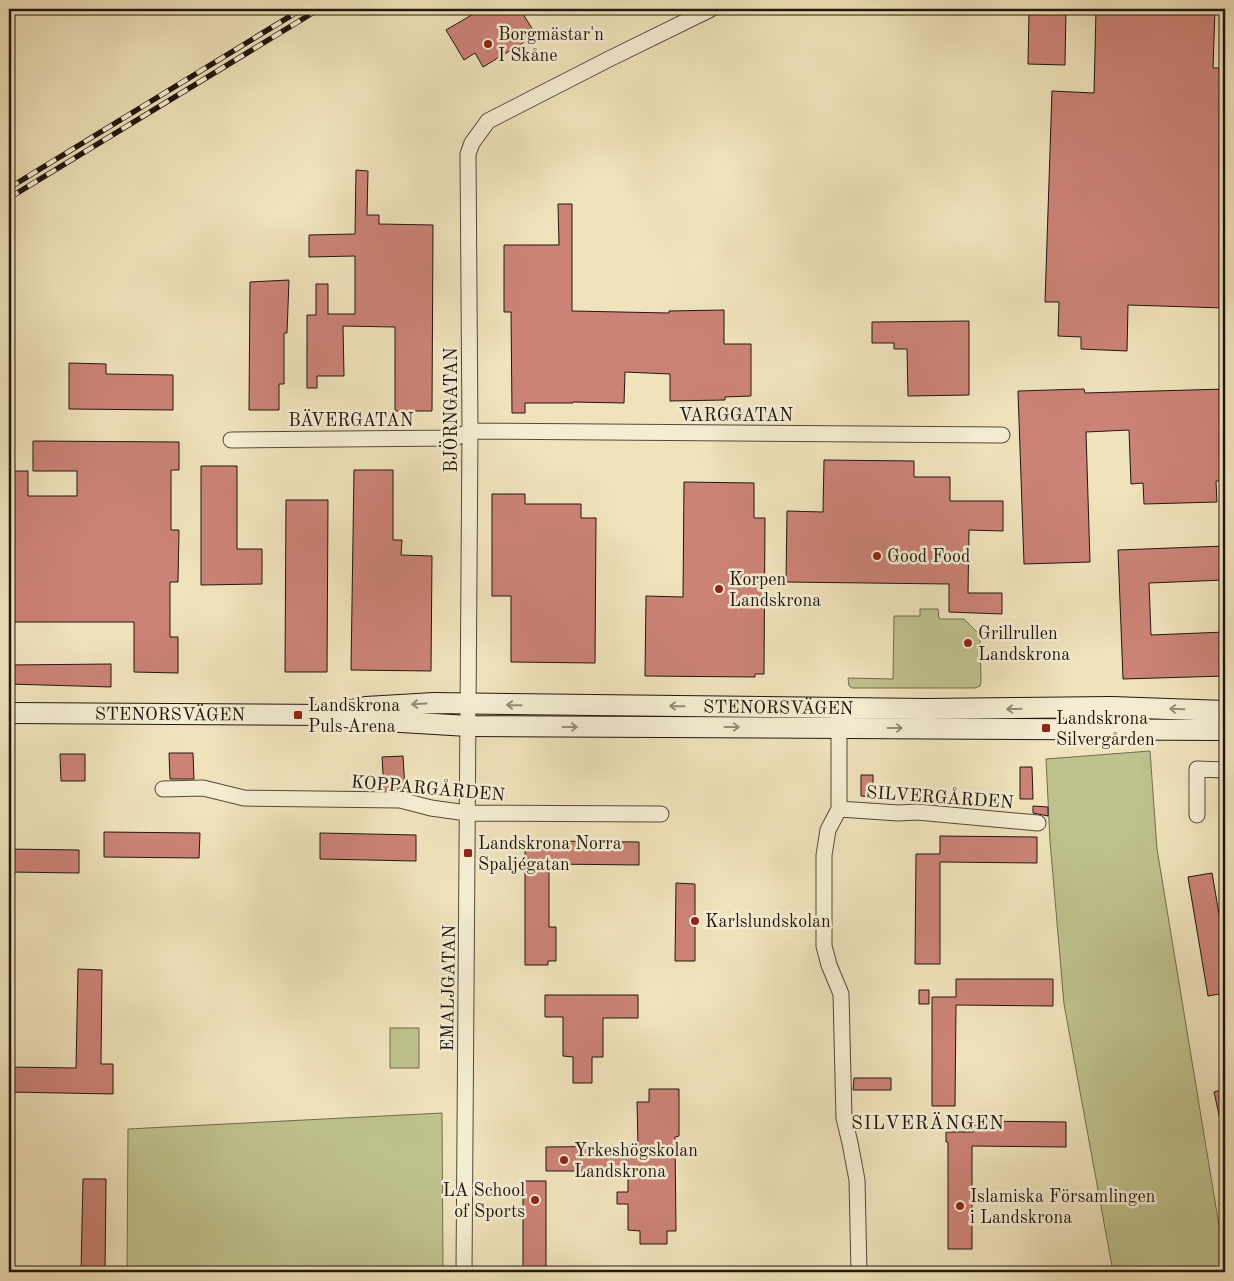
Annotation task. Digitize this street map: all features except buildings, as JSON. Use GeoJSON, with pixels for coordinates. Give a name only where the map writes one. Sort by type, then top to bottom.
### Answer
{"type":"FeatureCollection","features":[{"type":"Feature","properties":{"kind":"street","name":"BJÖRNGATAN"},"geometry":{"type":"LineString","coordinates":[[468,704],[470,431],[468,154],[472,143],[488,121],[711,9]]}},
{"type":"Feature","properties":{"kind":"street","name":"VARGGATAN"},"geometry":{"type":"LineString","coordinates":[[470,431],[1002,435]]}},
{"type":"Feature","properties":{"kind":"street","name":"BÄVERGATAN"},"geometry":{"type":"LineString","coordinates":[[231,440],[455,438],[470,431]]}},
{"type":"Feature","properties":{"kind":"street","name":"STENORSVÄGEN"},"geometry":{"type":"LineString","coordinates":[[332,715],[366,707],[434,703],[1225,730]]}},
{"type":"Feature","properties":{"kind":"street","name":"EMALJGATAN"},"geometry":{"type":"LineString","coordinates":[[464,1272],[468,704]]}},
{"type":"Feature","properties":{"kind":"street","name":"STENORSVÄGEN"},"geometry":{"type":"LineString","coordinates":[[9,713],[332,715],[368,720],[468,726],[839,718],[989,709],[1112,707],[1225,711]]}},
{"type":"Feature","properties":{"kind":"street"},"geometry":{"type":"LineString","coordinates":[[839,718],[839,809],[828,830],[824,855],[824,946],[829,965],[841,994],[844,1118],[857,1180],[859,1272]]}},
{"type":"Feature","properties":{"kind":"street"},"geometry":{"type":"LineString","coordinates":[[1197,816],[1197,769],[1225,770]]}},
{"type":"Feature","properties":{"kind":"street","name":"KOPPARGÅRDEN"},"geometry":{"type":"LineString","coordinates":[[163,789],[203,788],[244,798],[400,800],[431,808],[467,813],[661,814]]}},
{"type":"Feature","properties":{"kind":"street","name":"SILVERGÅRDEN"},"geometry":{"type":"LineString","coordinates":[[839,809],[898,813],[917,812],[1038,823]]}},
{"type":"Feature","properties":{"kind":"green space"},"geometry":{"type":"Polygon","coordinates":[[[920,609],[938,609],[939,619],[964,619],[977,632],[980,639],[980,686],[975,688],[852,688],[849,686],[848,678],[893,679],[894,616],[920,616],[920,609]]]}},
{"type":"Feature","properties":{"kind":"green space"},"geometry":{"type":"Polygon","coordinates":[[[1150,751],[1157,849],[1225,1262],[1225,1272],[1113,1272],[1064,1004],[1050,841],[1046,759],[1150,751]]]}},
{"type":"Feature","properties":{"kind":"green space"},"geometry":{"type":"Polygon","coordinates":[[[390,1028],[419,1028],[419,1068],[390,1068],[390,1028]]]}},
{"type":"Feature","properties":{"kind":"green space"},"geometry":{"type":"Polygon","coordinates":[[[442,1113],[443,1272],[127,1272],[128,1129],[442,1113]]]}},
{"type":"Feature","properties":{"kind":"railway"},"geometry":{"type":"LineString","coordinates":[[9,188],[302,9]]}},
{"type":"Feature","properties":{"kind":"railway"},"geometry":{"type":"LineString","coordinates":[[9,198],[319,9]]}},
{"type":"Feature","properties":{"kind":"place","name":"Borgmästar'n I Skåne"},"geometry":{"type":"Point","coordinates":[488,44]}},
{"type":"Feature","properties":{"kind":"place","name":"Good Food"},"geometry":{"type":"Point","coordinates":[877,556]}},
{"type":"Feature","properties":{"kind":"place","name":"Korpen Landskrona"},"geometry":{"type":"Point","coordinates":[719,589]}},
{"type":"Feature","properties":{"kind":"place","name":"Grillrullen Landskrona"},"geometry":{"type":"Point","coordinates":[968,643]}},
{"type":"Feature","properties":{"kind":"place","name":"Landskrona Puls Arena"},"geometry":{"type":"Point","coordinates":[298,715]}},
{"type":"Feature","properties":{"kind":"place","name":"Landskrona Silvergården"},"geometry":{"type":"Point","coordinates":[1046,728]}},
{"type":"Feature","properties":{"kind":"place","name":"Landskrona Norra Spaljégatan"},"geometry":{"type":"Point","coordinates":[468,853]}},
{"type":"Feature","properties":{"kind":"place","name":"Karlslundskolan"},"geometry":{"type":"Point","coordinates":[695,921]}},
{"type":"Feature","properties":{"kind":"place","name":"Yrkeshögskolan Landskrona"},"geometry":{"type":"Point","coordinates":[564,1160]}},
{"type":"Feature","properties":{"kind":"place","name":"LA School of Sports"},"geometry":{"type":"Point","coordinates":[535,1200]}},
{"type":"Feature","properties":{"kind":"place","name":"Islamiska Församlingen i Landskrona"},"geometry":{"type":"Point","coordinates":[960,1206]}},
{"type":"Feature","properties":{"kind":"district","name":"SILVERÄNGEN"},"geometry":{"type":"Point","coordinates":[928,1122]}}]}
